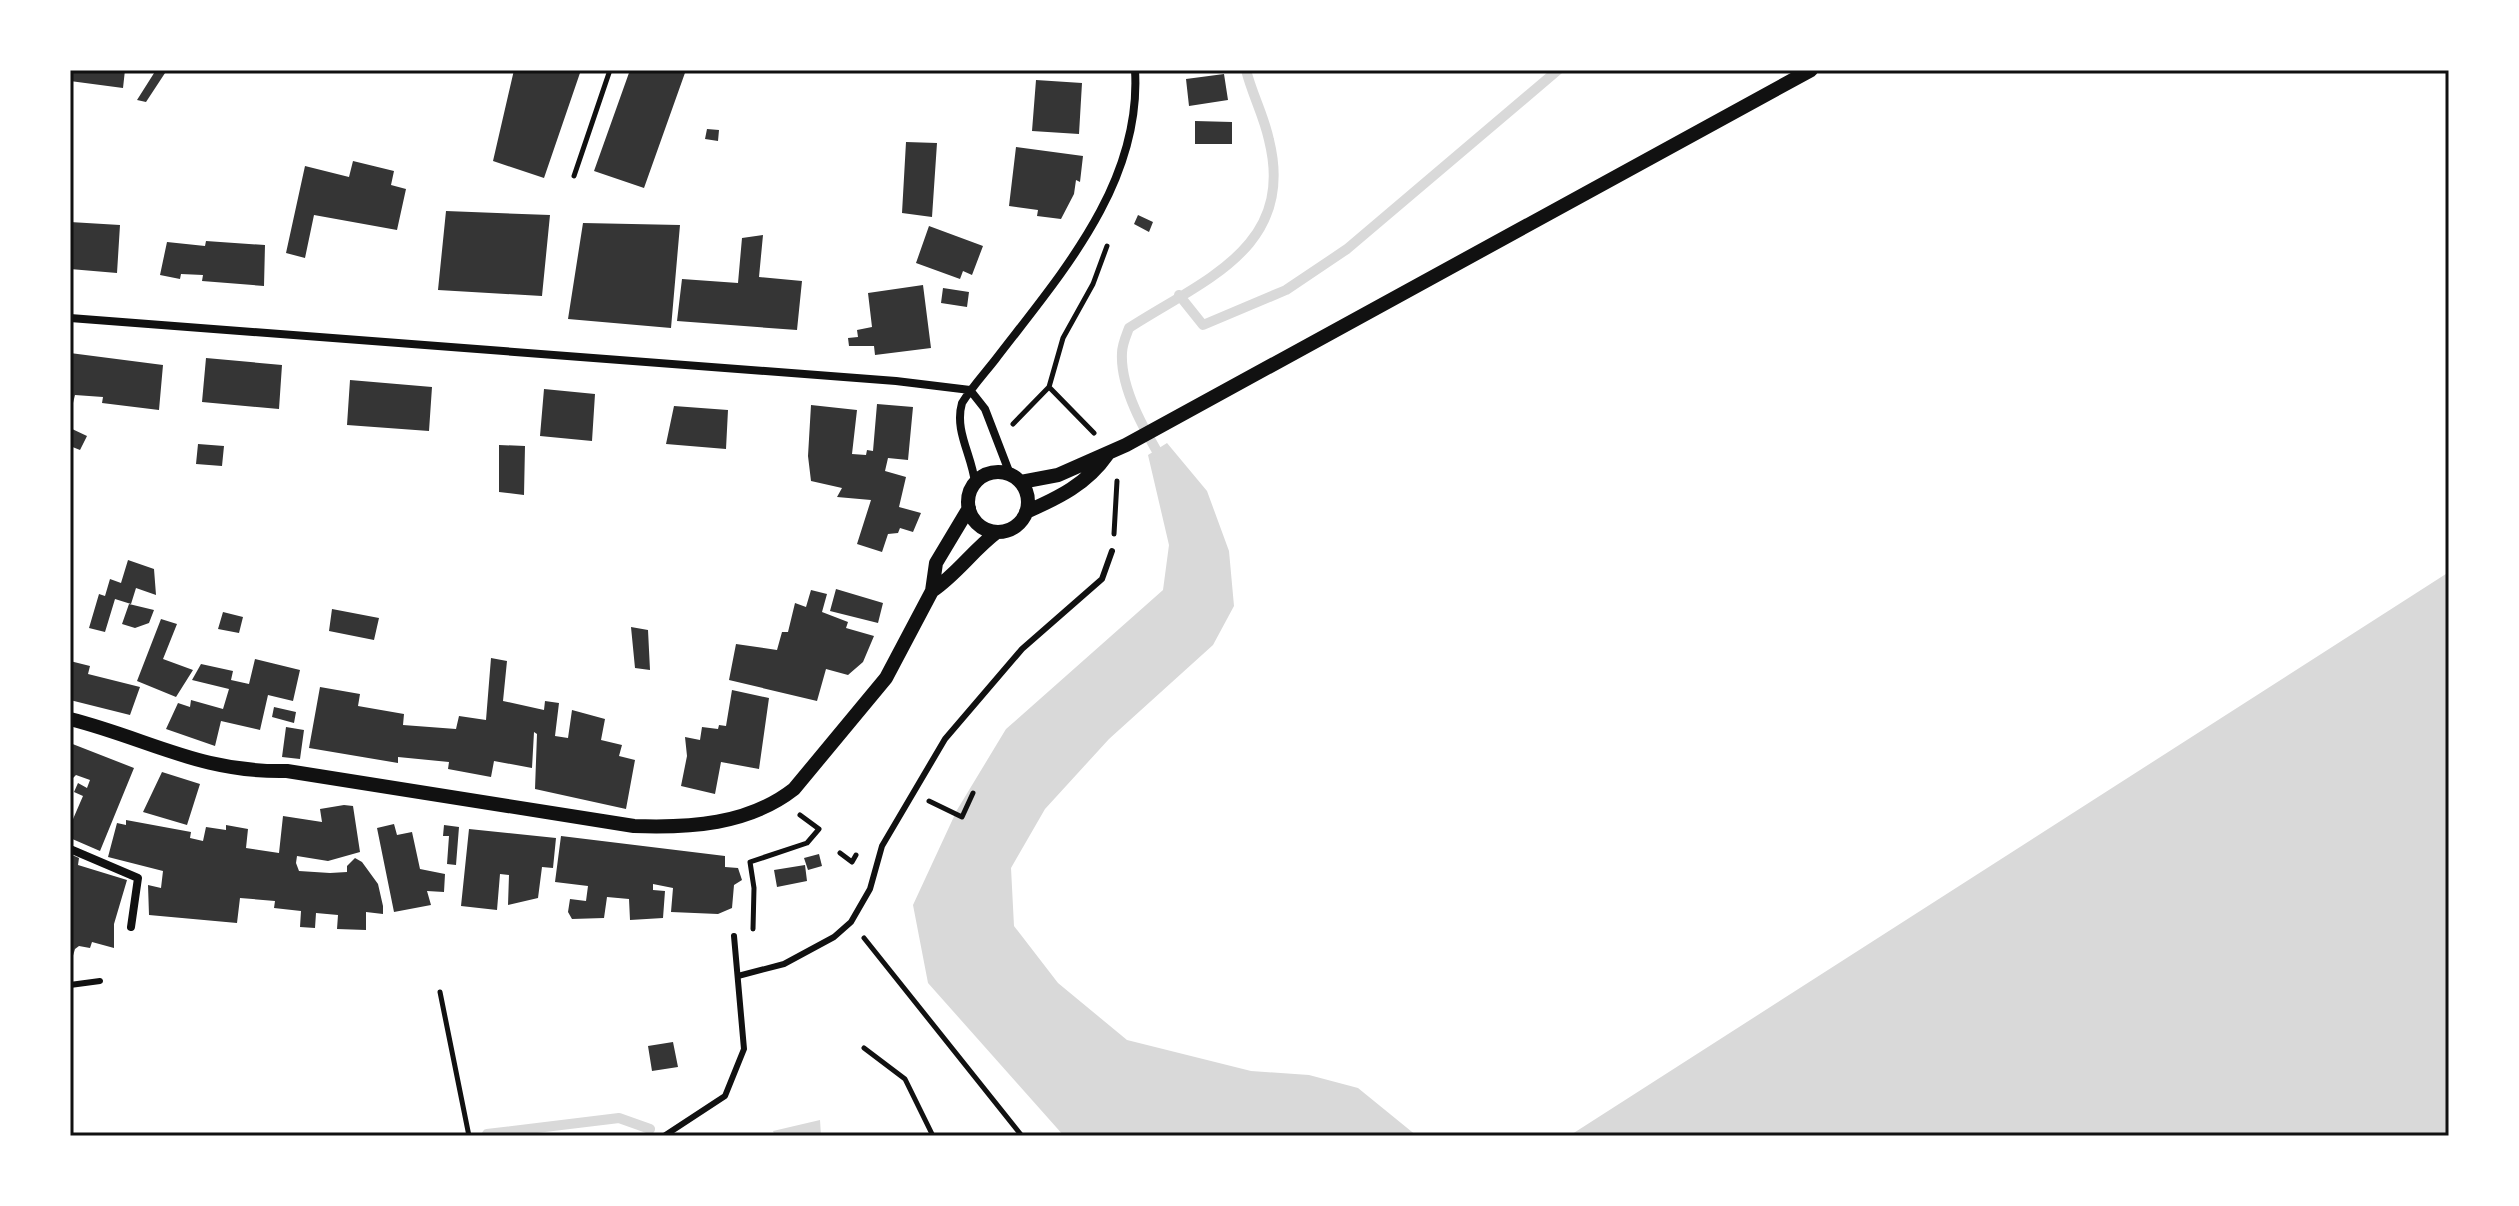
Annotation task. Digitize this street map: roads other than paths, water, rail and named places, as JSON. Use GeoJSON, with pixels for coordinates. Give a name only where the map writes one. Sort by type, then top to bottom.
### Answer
{"type":"FeatureCollection","features":[{"type":"Feature","properties":{"kind":"street"},"geometry":{"type":"LineString","coordinates":[[975,483],[958,416],[970,390],[1094,227],[1117,179],[1135,102],[1135,70]]}},
{"type":"Feature","properties":{"kind":"street"},"geometry":{"type":"LineString","coordinates":[[70,719],[105,728],[173,755],[248,772],[287,771],[592,821],[687,827],[736,818],[780,800],[794,789],[886,678],[932,591],[936,563],[969,508],[975,483],[991,473],[1015,478],[1058,475],[1107,455],[1811,70]]}},
{"type":"Feature","properties":{"kind":"street"},"geometry":{"type":"LineString","coordinates":[[70,318],[318,334],[896,381],[970,390],[985,409],[1015,478],[1028,499],[1026,512],[1018,524],[997,532],[981,544],[955,575],[932,591]]}},
{"type":"Feature","properties":{"kind":"street"},"geometry":{"type":"LineString","coordinates":[[1026,512],[1075,487],[1096,471],[1107,455]]}},
{"type":"Feature","properties":{"kind":"street"},"geometry":{"type":"LineString","coordinates":[[969,508],[976,522],[997,532]]}},
{"type":"Feature","properties":{"kind":"street"},"geometry":{"type":"LineString","coordinates":[[70,849],[138,878],[131,927]]}},
{"type":"Feature","properties":{"kind":"lane"},"geometry":{"type":"LineString","coordinates":[[738,976],[784,964],[834,937],[851,922],[870,889],[882,846],[945,739],[1022,649],[1102,579],[1112,551]]}},
{"type":"Feature","properties":{"kind":"lane"},"geometry":{"type":"LineString","coordinates":[[664,1136],[725,1096],[744,1049],[734,936]]}},
{"type":"Feature","properties":{"kind":"lane"},"geometry":{"type":"LineString","coordinates":[[70,985],[100,981]]}},
{"type":"Feature","properties":{"kind":"waterway"},"geometry":{"type":"LineString","coordinates":[[1162,460],[1129,395],[1122,366],[1123,347],[1129,328],[1186,294],[1237,256],[1256,234],[1269,208],[1274,177],[1269,140],[1246,70]]}},
{"type":"Feature","properties":{"kind":"waterway"},"geometry":{"type":"LineString","coordinates":[[1179,295],[1203,325],[1286,290],[1347,249],[1558,70]]}},
{"type":"Feature","properties":{"kind":"waterway"},"geometry":{"type":"LineString","coordinates":[[487,1134],[619,1118],[650,1129]]}}]}
